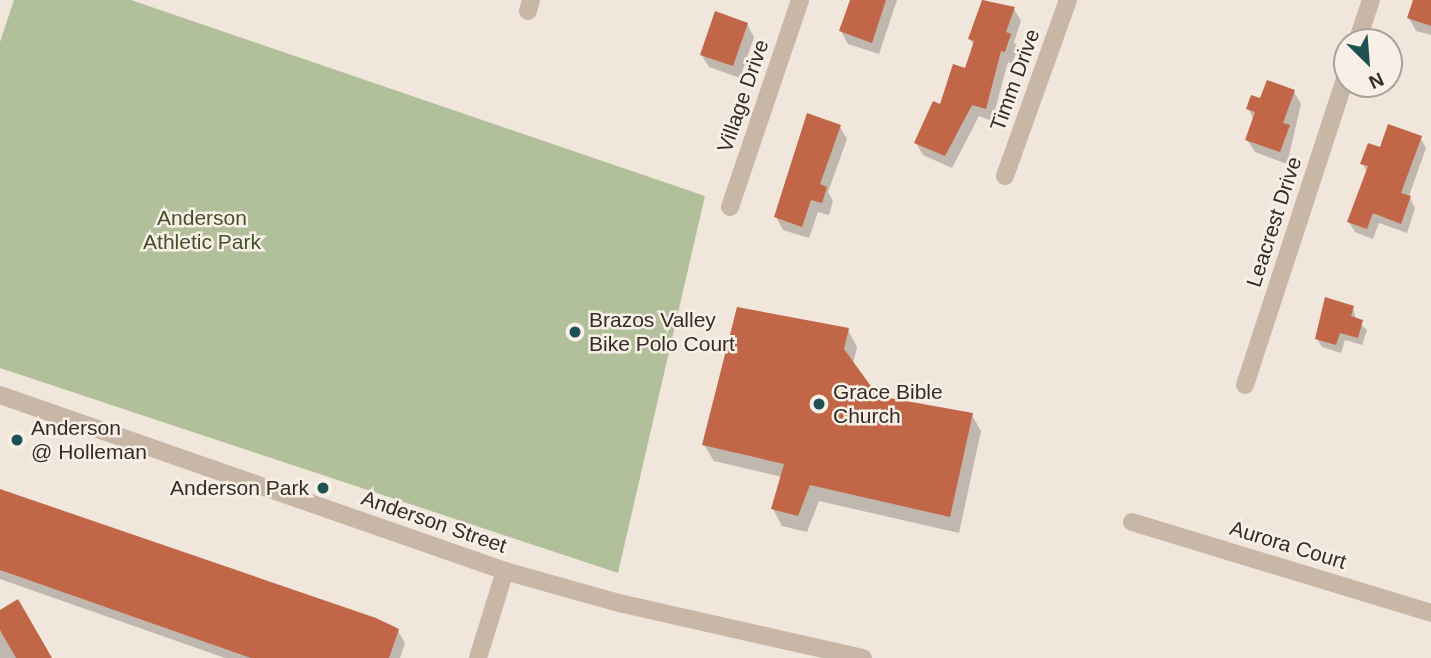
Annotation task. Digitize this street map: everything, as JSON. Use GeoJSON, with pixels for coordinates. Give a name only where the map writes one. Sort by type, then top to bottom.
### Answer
{"type":"FeatureCollection","features":[{"type":"Feature","properties":{"kind":"street","name":"Village Drive"},"geometry":{"type":"LineString","coordinates":[[730,207],[800,0]]}},
{"type":"Feature","properties":{"kind":"street","name":"Timm Drive"},"geometry":{"type":"LineString","coordinates":[[1005,176],[1068,0]]}},
{"type":"Feature","properties":{"kind":"street"},"geometry":{"type":"LineString","coordinates":[[1362,28],[1371,0]]}},
{"type":"Feature","properties":{"kind":"street","name":"Leacrest Drive"},"geometry":{"type":"LineString","coordinates":[[1245,385],[1339,98]]}},
{"type":"Feature","properties":{"kind":"street","name":"Anderson Street"},"geometry":{"type":"LineString","coordinates":[[0,395],[505,571],[619,603],[863,658]]}},
{"type":"Feature","properties":{"kind":"street","name":"Aurora Court"},"geometry":{"type":"LineString","coordinates":[[1132,522],[1431,613]]}},
{"type":"Feature","properties":{"kind":"street"},"geometry":{"type":"LineString","coordinates":[[478,658],[505,571]]}},
{"type":"Feature","properties":{"kind":"green space","name":"Anderson Athletic Park"},"geometry":{"type":"Polygon","coordinates":[[[14,0],[131,0],[705,196],[618,573],[0,368],[0,42],[14,0]]]}},
{"type":"Feature","properties":{"kind":"building"},"geometry":{"type":"Polygon","coordinates":[[[850,0],[886,0],[872,43],[839,31],[850,0]]]}},
{"type":"Feature","properties":{"kind":"building"},"geometry":{"type":"Polygon","coordinates":[[[982,0],[1015,7],[1006,32],[1011,34],[1005,52],[1001,51],[986,109],[972,105],[945,156],[914,143],[933,101],[940,104],[953,64],[965,68],[974,41],[968,39],[982,0]]]}},
{"type":"Feature","properties":{"kind":"building"},"geometry":{"type":"Polygon","coordinates":[[[1413,0],[1431,0],[1431,26],[1407,18],[1413,0]]]}},
{"type":"Feature","properties":{"kind":"building"},"geometry":{"type":"Polygon","coordinates":[[[715,11],[748,23],[733,66],[700,55],[715,11]]]}},
{"type":"Feature","properties":{"kind":"building"},"geometry":{"type":"Polygon","coordinates":[[[1267,80],[1295,90],[1283,123],[1290,125],[1280,152],[1245,140],[1255,112],[1246,109],[1251,95],[1260,98],[1267,80]]]}},
{"type":"Feature","properties":{"kind":"building"},"geometry":{"type":"Polygon","coordinates":[[[807,113],[841,125],[820,184],[827,187],[822,203],[811,200],[802,227],[774,217],[807,113]]]}},
{"type":"Feature","properties":{"kind":"building"},"geometry":{"type":"Polygon","coordinates":[[[1388,124],[1422,136],[1401,193],[1411,196],[1401,224],[1373,213],[1367,229],[1347,222],[1368,166],[1360,164],[1368,143],[1380,147],[1388,124]]]}},
{"type":"Feature","properties":{"kind":"building"},"geometry":{"type":"Polygon","coordinates":[[[1325,297],[1354,306],[1351,316],[1363,320],[1358,338],[1340,333],[1336,345],[1315,339],[1325,297]]]}},
{"type":"Feature","properties":{"kind":"building","name":"Grace Bible Church"},"geometry":{"type":"Polygon","coordinates":[[[737,307],[849,328],[844,349],[878,396],[973,413],[950,517],[810,485],[798,516],[771,509],[784,464],[702,445],[737,307]]]}},
{"type":"Feature","properties":{"kind":"building"},"geometry":{"type":"Polygon","coordinates":[[[0,489],[376,618],[399,629],[389,658],[251,658],[0,570],[0,489]]]}},
{"type":"Feature","properties":{"kind":"building"},"geometry":{"type":"Polygon","coordinates":[[[18,599],[52,658],[16,658],[0,630],[0,610],[18,599]]]}},
{"type":"Feature","properties":{"kind":"place","name":"Brazos Valley Bike Polo Court"},"geometry":{"type":"Point","coordinates":[575,332]}},
{"type":"Feature","properties":{"kind":"place","name":"Grace Bible Church"},"geometry":{"type":"Point","coordinates":[819,404]}},
{"type":"Feature","properties":{"kind":"place","name":"Anderson @ Holleman"},"geometry":{"type":"Point","coordinates":[17,440]}},
{"type":"Feature","properties":{"kind":"place","name":"Anderson Park"},"geometry":{"type":"Point","coordinates":[323,488]}}]}
